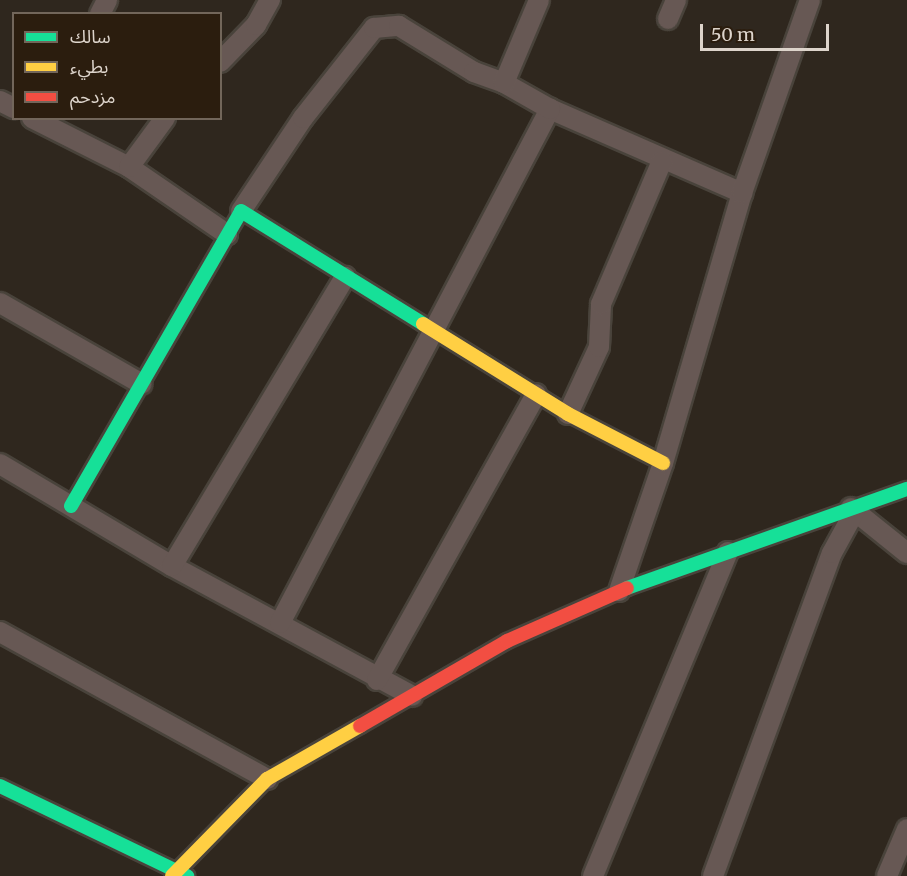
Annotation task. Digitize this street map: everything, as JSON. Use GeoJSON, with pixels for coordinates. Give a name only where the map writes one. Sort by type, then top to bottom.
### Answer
{"type":"FeatureCollection","features":[{"type":"Feature","properties":{"kind":"main road"},"geometry":{"type":"LineString","coordinates":[[71,506],[242,211],[568,414],[663,463]]}},
{"type":"Feature","properties":{"kind":"main road"},"geometry":{"type":"LineString","coordinates":[[0,786],[178,874],[267,779],[527,631],[618,591],[853,510],[907,489]]}},
{"type":"Feature","properties":{"kind":"street"},"geometry":{"type":"LineString","coordinates":[[222,60],[255,25],[270,0]]}},
{"type":"Feature","properties":{"kind":"street"},"geometry":{"type":"LineString","coordinates":[[504,83],[539,0]]}},
{"type":"Feature","properties":{"kind":"street"},"geometry":{"type":"LineString","coordinates":[[668,19],[676,0]]}},
{"type":"Feature","properties":{"kind":"street"},"geometry":{"type":"LineString","coordinates":[[618,591],[663,463],[742,193],[810,0]]}},
{"type":"Feature","properties":{"kind":"street"},"geometry":{"type":"LineString","coordinates":[[242,211],[303,118],[374,28],[399,26],[474,72],[504,83],[550,109],[662,162],[742,193]]}},
{"type":"Feature","properties":{"kind":"street"},"geometry":{"type":"LineString","coordinates":[[280,623],[437,332],[550,109]]}},
{"type":"Feature","properties":{"kind":"street"},"geometry":{"type":"LineString","coordinates":[[38,120],[129,167],[227,234]]}},
{"type":"Feature","properties":{"kind":"street"},"geometry":{"type":"LineString","coordinates":[[129,167],[164,120]]}},
{"type":"Feature","properties":{"kind":"street"},"geometry":{"type":"LineString","coordinates":[[568,414],[599,347],[601,304],[662,162]]}},
{"type":"Feature","properties":{"kind":"street"},"geometry":{"type":"LineString","coordinates":[[172,566],[345,277]]}},
{"type":"Feature","properties":{"kind":"street"},"geometry":{"type":"LineString","coordinates":[[0,303],[142,384]]}},
{"type":"Feature","properties":{"kind":"street"},"geometry":{"type":"LineString","coordinates":[[377,680],[536,394]]}},
{"type":"Feature","properties":{"kind":"street"},"geometry":{"type":"LineString","coordinates":[[0,464],[172,566],[280,623],[377,680],[412,696]]}},
{"type":"Feature","properties":{"kind":"street"},"geometry":{"type":"LineString","coordinates":[[712,876],[832,552],[853,510],[907,553]]}},
{"type":"Feature","properties":{"kind":"street"},"geometry":{"type":"LineString","coordinates":[[593,876],[728,552]]}},
{"type":"Feature","properties":{"kind":"street"},"geometry":{"type":"LineString","coordinates":[[0,632],[267,779]]}},
{"type":"Feature","properties":{"kind":"street"},"geometry":{"type":"LineString","coordinates":[[887,876],[907,829]]}},
{"type":"Feature","properties":{"kind":"traffic: fast"},"geometry":{"type":"LineString","coordinates":[[71,506],[241,211],[423,324]]}},
{"type":"Feature","properties":{"kind":"traffic: fast"},"geometry":{"type":"LineString","coordinates":[[627,588],[907,489]]}},
{"type":"Feature","properties":{"kind":"traffic: fast"},"geometry":{"type":"LineString","coordinates":[[0,786],[187,876]]}},
{"type":"Feature","properties":{"kind":"traffic: slow"},"geometry":{"type":"LineString","coordinates":[[423,324],[568,414],[663,463]]}},
{"type":"Feature","properties":{"kind":"traffic: slow"},"geometry":{"type":"LineString","coordinates":[[172,876],[267,779],[360,726]]}},
{"type":"Feature","properties":{"kind":"traffic: jam"},"geometry":{"type":"LineString","coordinates":[[360,726],[507,641],[627,588]]}}]}
